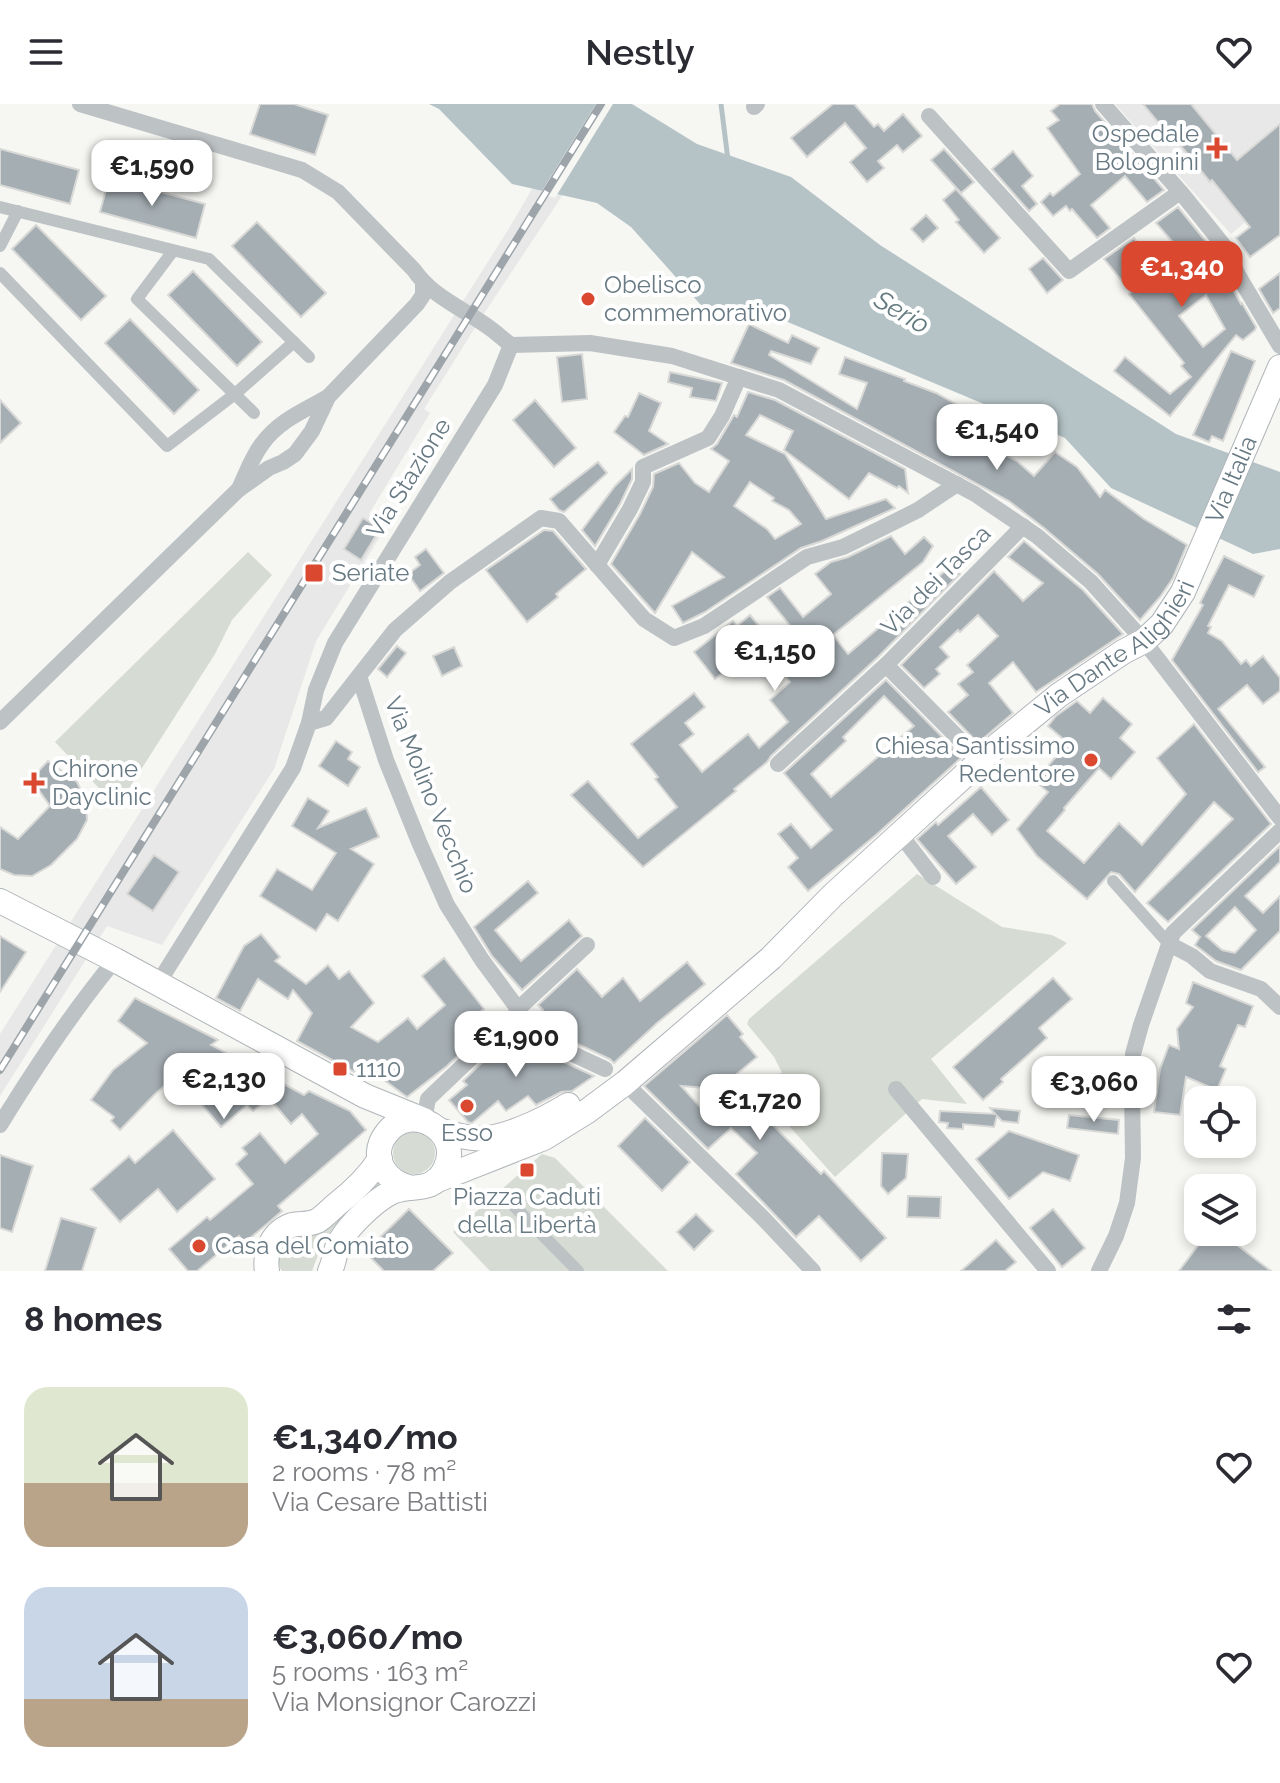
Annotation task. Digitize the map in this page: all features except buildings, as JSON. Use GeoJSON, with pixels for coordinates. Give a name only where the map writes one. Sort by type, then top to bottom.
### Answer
{"type":"FeatureCollection","features":[{"type":"Feature","properties":{"kind":"main road","name":"Via Italia"},"geometry":{"type":"LineString","coordinates":[[1202,549],[1280,367]]}},
{"type":"Feature","properties":{"kind":"main road","name":"Via Dante Alighieri"},"geometry":{"type":"LineString","coordinates":[[335,1269],[336,1249],[345,1231],[393,1191],[424,1185],[544,1138],[586,1112],[615,1076],[771,958],[833,895],[1059,695],[1144,641],[1162,624],[1183,592],[1202,549]]}},
{"type":"Feature","properties":{"kind":"main road","name":"Via Dante Alighieri"},"geometry":{"type":"LineString","coordinates":[[0,901],[365,1096],[433,1126],[475,1139],[496,1137],[545,1119],[614,1076],[763,948],[833,895]]}},
{"type":"Feature","properties":{"kind":"main road"},"geometry":{"type":"LineString","coordinates":[[261,1266],[272,1242],[280,1233],[292,1225],[317,1220],[362,1184],[381,1150],[395,1125],[414,1119],[433,1126],[447,1141],[448,1163],[443,1174],[424,1185],[401,1186],[391,1180],[384,1170],[381,1150],[375,1114],[365,1096]]}},
{"type":"Feature","properties":{"kind":"street"},"geometry":{"type":"LineString","coordinates":[[80,104],[302,170],[338,192],[423,283],[511,345],[590,343],[672,356],[739,377],[779,390],[975,494],[1037,536],[1091,582],[1144,641],[1280,818]]}},
{"type":"Feature","properties":{"kind":"street"},"geometry":{"type":"LineString","coordinates":[[1103,104],[1224,246],[1280,346]]}},
{"type":"Feature","properties":{"kind":"street"},"geometry":{"type":"LineString","coordinates":[[929,116],[1069,271],[1180,192]]}},
{"type":"Feature","properties":{"kind":"street"},"geometry":{"type":"LineString","coordinates":[[0,207],[209,259],[309,357]]}},
{"type":"Feature","properties":{"kind":"street"},"geometry":{"type":"LineString","coordinates":[[0,246],[18,211]]}},
{"type":"Feature","properties":{"kind":"street"},"geometry":{"type":"LineString","coordinates":[[173,251],[137,299],[254,413]]}},
{"type":"Feature","properties":{"kind":"street"},"geometry":{"type":"LineString","coordinates":[[0,273],[167,446],[235,394],[294,342]]}},
{"type":"Feature","properties":{"kind":"street"},"geometry":{"type":"LineString","coordinates":[[238,490],[262,444],[273,431],[328,397],[417,304],[423,295],[423,283]]}},
{"type":"Feature","properties":{"kind":"street","name":"Via Stazione"},"geometry":{"type":"LineString","coordinates":[[157,985],[293,768],[309,723],[316,690],[335,643],[495,385],[511,345]]}},
{"type":"Feature","properties":{"kind":"street"},"geometry":{"type":"LineString","coordinates":[[597,565],[637,496],[643,482],[643,467],[708,438],[722,416],[739,377]]}},
{"type":"Feature","properties":{"kind":"street"},"geometry":{"type":"LineString","coordinates":[[0,722],[238,490],[295,454],[312,431],[328,397]]}},
{"type":"Feature","properties":{"kind":"street"},"geometry":{"type":"LineString","coordinates":[[298,414],[312,431]]}},
{"type":"Feature","properties":{"kind":"street"},"geometry":{"type":"LineString","coordinates":[[255,456],[269,468]]}},
{"type":"Feature","properties":{"kind":"street"},"geometry":{"type":"LineString","coordinates":[[309,723],[326,718],[395,630],[450,582],[541,518],[559,521],[644,619],[674,638],[704,626],[807,557],[843,547],[918,510],[957,484]]}},
{"type":"Feature","properties":{"kind":"street","name":"Via dei Tasca"},"geometry":{"type":"LineString","coordinates":[[778,764],[886,665],[1023,526]]}},
{"type":"Feature","properties":{"kind":"street"},"geometry":{"type":"LineString","coordinates":[[886,665],[981,761]]}},
{"type":"Feature","properties":{"kind":"street","name":"Via Molino Vecchio"},"geometry":{"type":"LineString","coordinates":[[359,676],[386,760],[447,905],[516,1013],[560,1048],[615,1076],[763,1218],[813,1271]]}},
{"type":"Feature","properties":{"kind":"street"},"geometry":{"type":"LineString","coordinates":[[1099,1271],[1127,1203],[1133,1158],[1133,1054],[1173,933],[1280,831]]}},
{"type":"Feature","properties":{"kind":"street"},"geometry":{"type":"LineString","coordinates":[[900,834],[933,877]]}},
{"type":"Feature","properties":{"kind":"street"},"geometry":{"type":"LineString","coordinates":[[1113,881],[1169,944],[1192,956],[1210,971],[1261,989],[1280,1007]]}},
{"type":"Feature","properties":{"kind":"street"},"geometry":{"type":"LineString","coordinates":[[433,1126],[428,1099],[587,945]]}},
{"type":"Feature","properties":{"kind":"street"},"geometry":{"type":"LineString","coordinates":[[0,1125],[88,993],[115,960]]}},
{"type":"Feature","properties":{"kind":"street"},"geometry":{"type":"LineString","coordinates":[[896,1089],[1048,1271]]}},
{"type":"Feature","properties":{"kind":"street"},"geometry":{"type":"LineString","coordinates":[[504,1196],[578,1271]]}},
{"type":"Feature","properties":{"kind":"shaded area"},"geometry":{"type":"Polygon","coordinates":[[[582,104],[623,104],[424,409],[430,413],[369,514],[387,525],[316,641],[274,769],[162,945],[107,926],[0,1096],[0,1034],[508,230],[582,104]]]}},
{"type":"Feature","properties":{"kind":"shaded area","name":"Ospedale Bolognini"},"geometry":{"type":"Polygon","coordinates":[[[1115,104],[1280,104],[1280,193],[1231,234],[1115,104]]]}},
{"type":"Feature","properties":{"kind":"shaded area"},"geometry":{"type":"Polygon","coordinates":[[[248,552],[272,575],[232,620],[215,654],[117,807],[55,742],[248,552]]]}},
{"type":"Feature","properties":{"kind":"shaded area"},"geometry":{"type":"Polygon","coordinates":[[[917,874],[1002,927],[1052,935],[1067,943],[931,1059],[967,1104],[922,1099],[835,1177],[764,1098],[795,1098],[774,1057],[747,1024],[749,1019],[917,874]]]}},
{"type":"Feature","properties":{"kind":"shaded area"},"geometry":{"type":"Polygon","coordinates":[[[414,1132],[429,1138],[435,1153],[429,1168],[414,1174],[399,1168],[393,1153],[399,1138],[414,1132]]]}},
{"type":"Feature","properties":{"kind":"shaded area"},"geometry":{"type":"Polygon","coordinates":[[[542,1154],[555,1158],[668,1271],[490,1271],[453,1232],[542,1154]]]}},
{"type":"Feature","properties":{"kind":"shaded area"},"geometry":{"type":"Polygon","coordinates":[[[377,1181],[382,1187],[332,1229],[312,1271],[282,1271],[278,1259],[287,1240],[317,1232],[377,1181]]]}},
{"type":"Feature","properties":{"kind":"water","name":"Serio"},"geometry":{"type":"Polygon","coordinates":[[[429,104],[632,104],[697,144],[791,177],[880,245],[1176,434],[1280,472],[1280,549],[1253,554],[1111,488],[1065,438],[752,307],[708,313],[631,227],[597,203],[512,184],[439,109],[429,104]]]}},
{"type":"Feature","properties":{"kind":"pier"},"geometry":{"type":"Polygon","coordinates":[[[596,104],[613,104],[555,198],[540,194],[596,104]]]}},
{"type":"Feature","properties":{"kind":"waterway"},"geometry":{"type":"LineString","coordinates":[[721,104],[728,160]]}},
{"type":"Feature","properties":{"kind":"railway"},"geometry":{"type":"LineString","coordinates":[[0,1070],[601,104]]}},
{"type":"Feature","properties":{"kind":"place","name":"Ospedale Bolognini"},"geometry":{"type":"Point","coordinates":[1217,148]}},
{"type":"Feature","properties":{"kind":"place","name":"Obelisco commemorativo"},"geometry":{"type":"Point","coordinates":[588,299]}},
{"type":"Feature","properties":{"kind":"place","name":"Seriate"},"geometry":{"type":"Point","coordinates":[314,573]}},
{"type":"Feature","properties":{"kind":"place","name":"Chiesa Santissimo Redentore"},"geometry":{"type":"Point","coordinates":[1091,760]}},
{"type":"Feature","properties":{"kind":"place","name":"Chirone Dayclinic"},"geometry":{"type":"Point","coordinates":[34,783]}},
{"type":"Feature","properties":{"kind":"place","name":"1110"},"geometry":{"type":"Point","coordinates":[340,1069]}},
{"type":"Feature","properties":{"kind":"place","name":"Esso"},"geometry":{"type":"Point","coordinates":[467,1106]}},
{"type":"Feature","properties":{"kind":"place","name":"Piazza Caduti della Libertà"},"geometry":{"type":"Point","coordinates":[527,1170]}},
{"type":"Feature","properties":{"kind":"place","name":"Casa del Comiato"},"geometry":{"type":"Point","coordinates":[199,1246]}}]}
